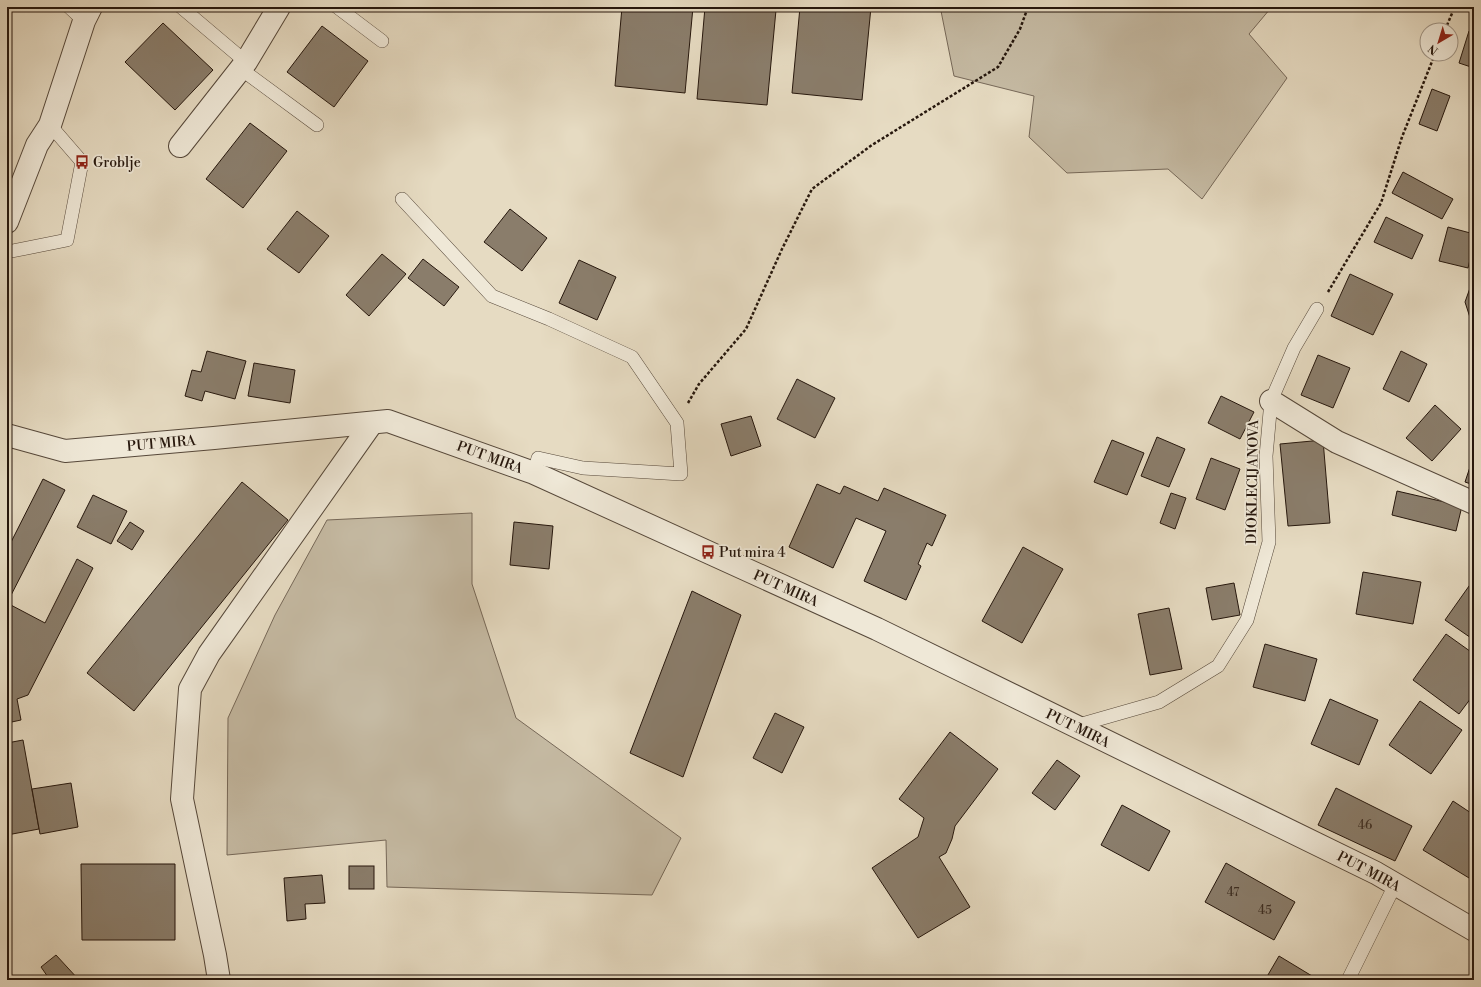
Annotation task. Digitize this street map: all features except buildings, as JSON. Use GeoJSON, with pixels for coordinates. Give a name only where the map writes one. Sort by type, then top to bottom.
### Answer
{"type":"FeatureCollection","features":[{"type":"Feature","properties":{"kind":"street"},"geometry":{"type":"LineString","coordinates":[[180,146],[243,65],[279,7]]}},
{"type":"Feature","properties":{"kind":"street"},"geometry":{"type":"LineString","coordinates":[[7,222],[37,144],[50,125],[81,12]]}},
{"type":"Feature","properties":{"kind":"street"},"geometry":{"type":"LineString","coordinates":[[1271,401],[1337,442],[1474,504]]}},
{"type":"Feature","properties":{"kind":"street","name":"PUT MIRA"},"geometry":{"type":"LineString","coordinates":[[7,435],[65,451],[388,421],[534,473],[877,629],[1376,873],[1474,930]]}},
{"type":"Feature","properties":{"kind":"street"},"geometry":{"type":"LineString","coordinates":[[219,980],[182,799],[190,689],[209,654],[372,423]]}},
{"type":"Feature","properties":{"kind":"lane"},"geometry":{"type":"LineString","coordinates":[[181,7],[243,65],[317,125]]}},
{"type":"Feature","properties":{"kind":"lane"},"geometry":{"type":"LineString","coordinates":[[337,7],[382,41]]}},
{"type":"Feature","properties":{"kind":"lane"},"geometry":{"type":"LineString","coordinates":[[7,252],[67,240],[82,162],[50,125]]}},
{"type":"Feature","properties":{"kind":"lane"},"geometry":{"type":"LineString","coordinates":[[402,199],[492,296],[549,318],[632,357],[677,423],[681,474],[583,468],[538,458],[534,473]]}},
{"type":"Feature","properties":{"kind":"lane","name":"DIOKLECIJANOVA"},"geometry":{"type":"LineString","coordinates":[[1075,726],[1159,702],[1218,666],[1247,620],[1269,542],[1266,456],[1271,401],[1294,348],[1317,310]]}},
{"type":"Feature","properties":{"kind":"lane"},"geometry":{"type":"LineString","coordinates":[[1348,980],[1395,885]]}},
{"type":"Feature","properties":{"kind":"path"},"geometry":{"type":"LineString","coordinates":[[677,423],[700,384],[746,329],[782,248],[812,189],[872,145],[998,67],[1020,29],[1028,7]]}},
{"type":"Feature","properties":{"kind":"path"},"geometry":{"type":"LineString","coordinates":[[1448,22],[1453,11]]}},
{"type":"Feature","properties":{"kind":"path"},"geometry":{"type":"LineString","coordinates":[[1317,310],[1343,269],[1381,203],[1402,137],[1432,62]]}},
{"type":"Feature","properties":{"kind":"shaded area"},"geometry":{"type":"Polygon","coordinates":[[[942,7],[1280,7],[1270,9],[1249,34],[1287,78],[1202,199],[1168,169],[1067,173],[1029,137],[1034,96],[954,76],[941,11],[942,7]]]}},
{"type":"Feature","properties":{"kind":"shaded area"},"geometry":{"type":"Polygon","coordinates":[[[472,513],[472,584],[516,718],[681,838],[652,895],[387,887],[386,840],[227,855],[228,718],[275,615],[327,520],[472,513]]]}},
{"type":"Feature","properties":{"kind":"place","name":"Groblje"},"geometry":{"type":"Point","coordinates":[82,162]}},
{"type":"Feature","properties":{"kind":"place","name":"Put mira 4"},"geometry":{"type":"Point","coordinates":[708,552]}}]}
